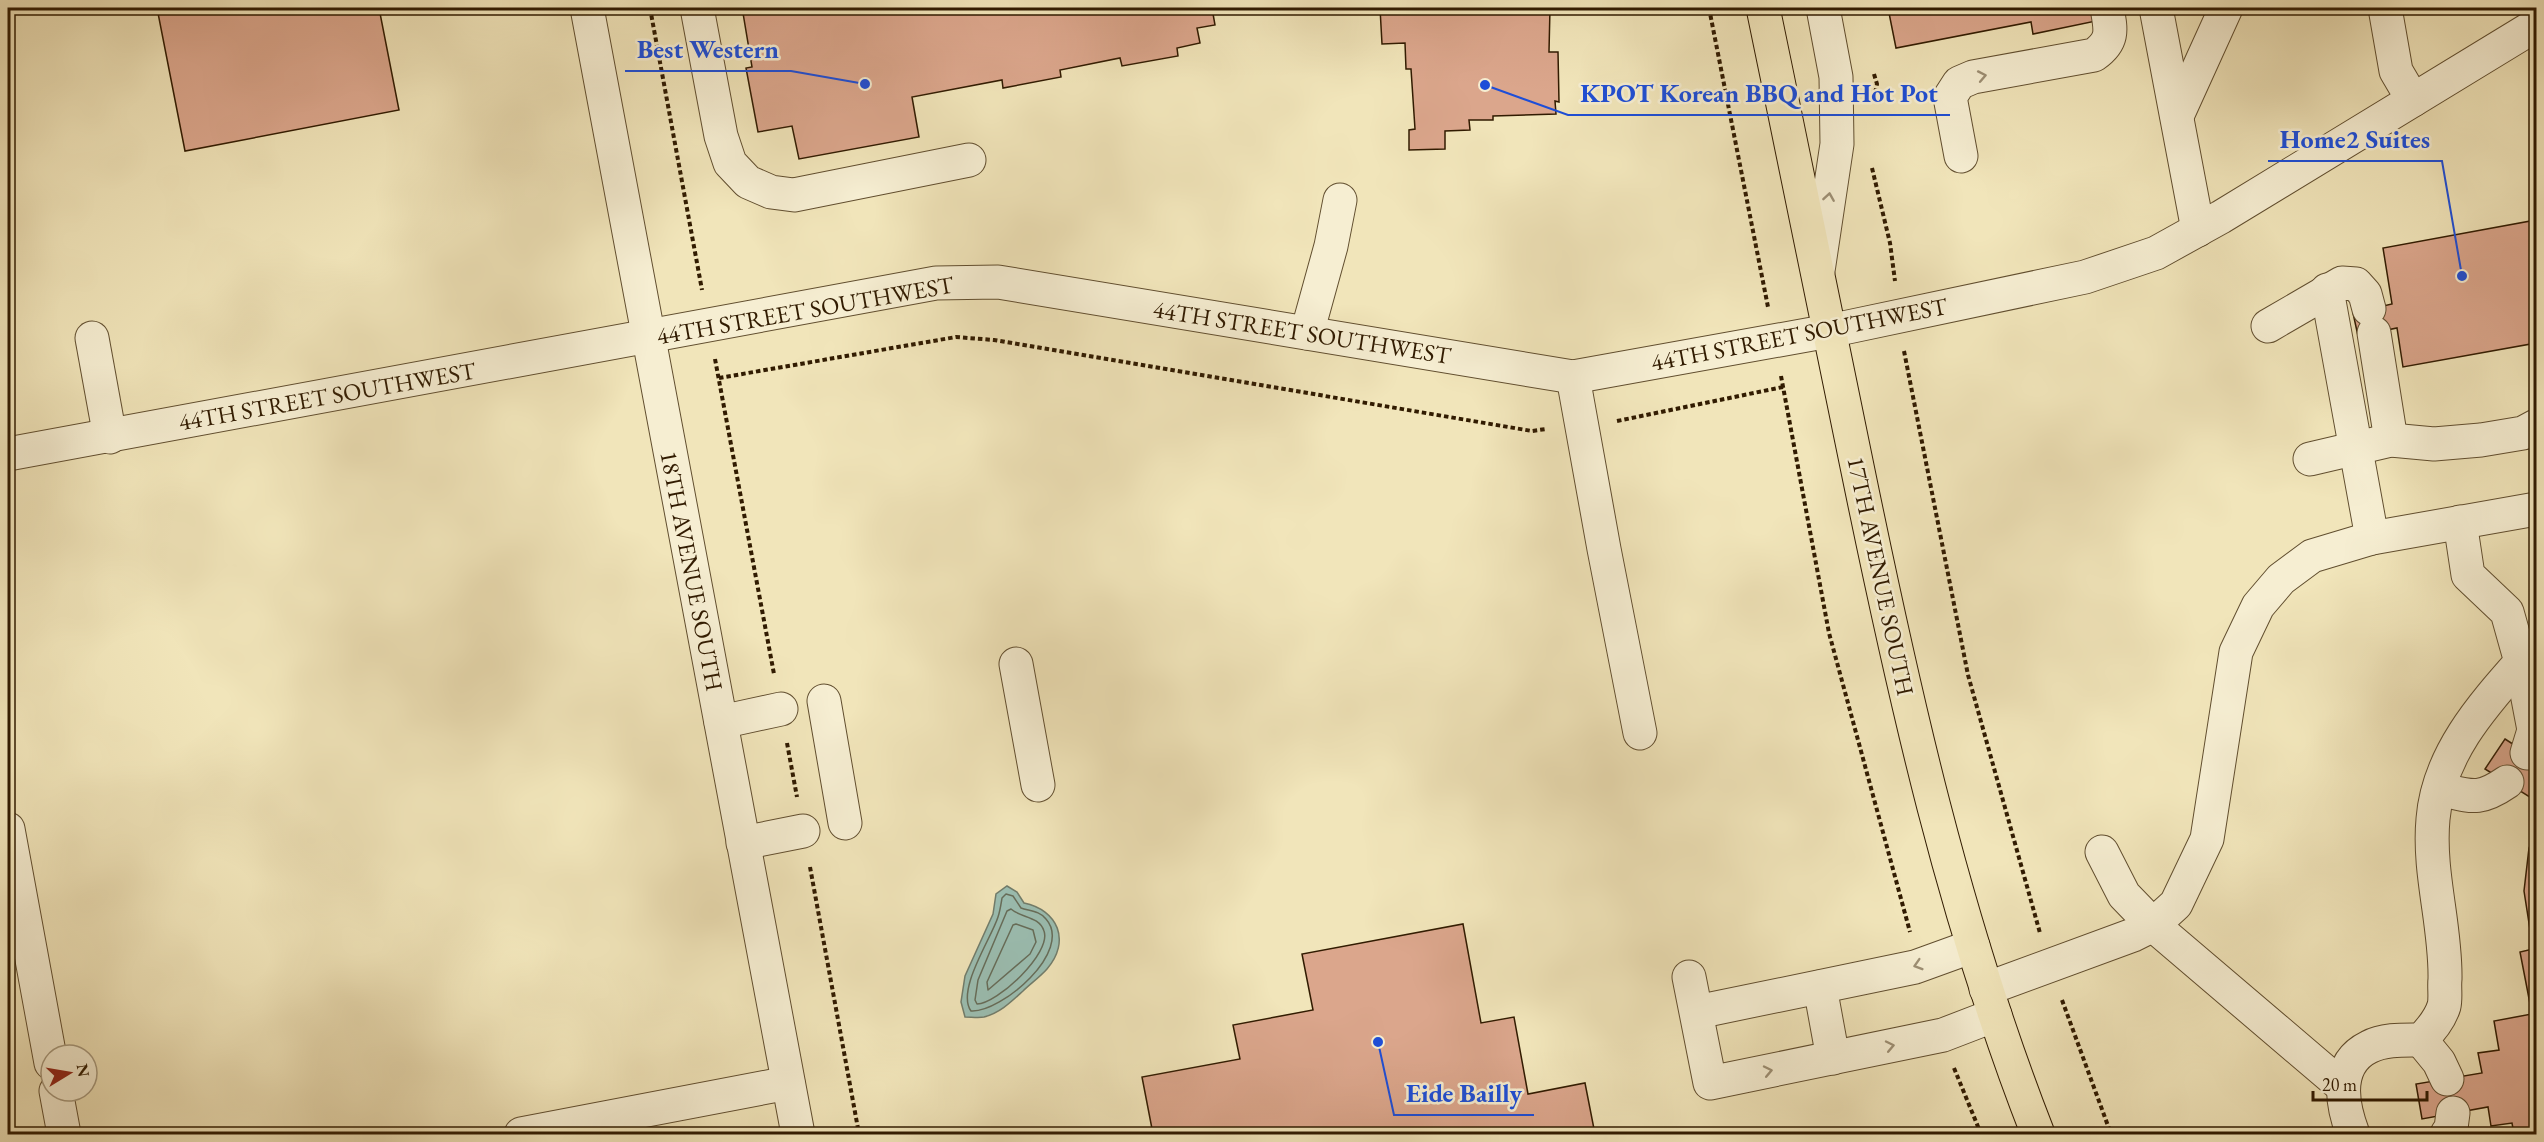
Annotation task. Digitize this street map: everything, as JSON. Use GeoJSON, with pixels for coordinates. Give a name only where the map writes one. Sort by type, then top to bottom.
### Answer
{"type":"FeatureCollection","features":[{"type":"Feature","properties":{"kind":"main road","name":"17TH AVENUE SOUTH"},"geometry":{"type":"LineString","coordinates":[[1763,8],[1890,625],[1929,789],[1990,1002],[2038,1134]]}},
{"type":"Feature","properties":{"kind":"street","name":"18TH AVENUE SOUTH"},"geometry":{"type":"LineString","coordinates":[[587,8],[798,1134]]}},
{"type":"Feature","properties":{"kind":"street"},"geometry":{"type":"LineString","coordinates":[[697,8],[722,136],[730,163],[748,182],[771,192],[794,195],[969,160]]}},
{"type":"Feature","properties":{"kind":"street"},"geometry":{"type":"LineString","coordinates":[[1818,275],[1837,144],[1836,77],[1823,8]]}},
{"type":"Feature","properties":{"kind":"street"},"geometry":{"type":"LineString","coordinates":[[1961,156],[1950,98],[1959,83],[1973,77],[2094,55],[2106,47],[2111,30],[2107,8]]}},
{"type":"Feature","properties":{"kind":"street"},"geometry":{"type":"LineString","coordinates":[[2156,8],[2198,230]]}},
{"type":"Feature","properties":{"kind":"street"},"geometry":{"type":"LineString","coordinates":[[2177,116],[2226,8]]}},
{"type":"Feature","properties":{"kind":"street"},"geometry":{"type":"LineString","coordinates":[[2385,8],[2396,71],[2413,100]]}},
{"type":"Feature","properties":{"kind":"street","name":"44TH STREET SOUTHWEST"},"geometry":{"type":"LineString","coordinates":[[8,454],[936,283],[998,282],[1573,377],[1829,331],[2085,277],[2156,253],[2198,230],[2536,25]]}},
{"type":"Feature","properties":{"kind":"street"},"geometry":{"type":"LineString","coordinates":[[1307,333],[1331,246],[1340,201]]}},
{"type":"Feature","properties":{"kind":"street"},"geometry":{"type":"LineString","coordinates":[[2268,326],[2326,290],[2342,283],[2356,284],[2365,294],[2391,440]]}},
{"type":"Feature","properties":{"kind":"street"},"geometry":{"type":"LineString","coordinates":[[2326,290],[2372,538]]}},
{"type":"Feature","properties":{"kind":"street"},"geometry":{"type":"LineString","coordinates":[[92,338],[110,437]]}},
{"type":"Feature","properties":{"kind":"street"},"geometry":{"type":"LineString","coordinates":[[1573,377],[1640,733]]}},
{"type":"Feature","properties":{"kind":"street"},"geometry":{"type":"LineString","coordinates":[[2310,459],[2391,440],[2434,444],[2481,440],[2523,433],[2536,426]]}},
{"type":"Feature","properties":{"kind":"street"},"geometry":{"type":"LineString","coordinates":[[1689,977],[1710,1083],[1943,1035],[1990,1002],[2050,965],[2153,926],[2176,904],[2207,839],[2236,652],[2258,606],[2282,579],[2313,556],[2372,538],[2536,508]]}},
{"type":"Feature","properties":{"kind":"street"},"geometry":{"type":"LineString","coordinates":[[2460,522],[2468,575],[2507,612],[2521,662],[2534,730],[2527,753]]}},
{"type":"Feature","properties":{"kind":"street"},"geometry":{"type":"LineString","coordinates":[[2353,1134],[2343,1110],[2342,1086],[2347,1070],[2357,1055],[2370,1046],[2396,1040],[2421,1040],[2430,1031],[2444,1006],[2445,960],[2433,874],[2433,819],[2439,789],[2447,762],[2480,708],[2521,662]]}},
{"type":"Feature","properties":{"kind":"street"},"geometry":{"type":"LineString","coordinates":[[1016,664],[1038,785]]}},
{"type":"Feature","properties":{"kind":"street"},"geometry":{"type":"LineString","coordinates":[[824,701],[845,823]]}},
{"type":"Feature","properties":{"kind":"street"},"geometry":{"type":"LineString","coordinates":[[720,722],[781,709]]}},
{"type":"Feature","properties":{"kind":"street"},"geometry":{"type":"LineString","coordinates":[[2439,789],[2475,797],[2494,791],[2507,782]]}},
{"type":"Feature","properties":{"kind":"street"},"geometry":{"type":"LineString","coordinates":[[8,828],[47,1043]]}},
{"type":"Feature","properties":{"kind":"street"},"geometry":{"type":"LineString","coordinates":[[743,843],[803,831]]}},
{"type":"Feature","properties":{"kind":"street"},"geometry":{"type":"LineString","coordinates":[[2102,852],[2124,895],[2153,926],[2342,1086]]}},
{"type":"Feature","properties":{"kind":"street"},"geometry":{"type":"LineString","coordinates":[[1697,1012],[1920,965],[1973,946]]}},
{"type":"Feature","properties":{"kind":"street"},"geometry":{"type":"LineString","coordinates":[[1820,987],[1833,1058]]}},
{"type":"Feature","properties":{"kind":"street"},"geometry":{"type":"LineString","coordinates":[[2421,1040],[2439,1062],[2447,1079]]}},
{"type":"Feature","properties":{"kind":"street"},"geometry":{"type":"LineString","coordinates":[[521,1134],[788,1083]]}},
{"type":"Feature","properties":{"kind":"street"},"geometry":{"type":"LineString","coordinates":[[58,1103],[64,1134]]}},
{"type":"Feature","properties":{"kind":"path"},"geometry":{"type":"LineString","coordinates":[[1709,8],[1761,270]]}},
{"type":"Feature","properties":{"kind":"path"},"geometry":{"type":"LineString","coordinates":[[1872,62],[1877,84],[1872,103]]}},
{"type":"Feature","properties":{"kind":"path"},"geometry":{"type":"LineString","coordinates":[[1871,163],[1890,243],[1906,370],[1968,675],[2050,965],[2111,1134]]}},
{"type":"Feature","properties":{"kind":"path"},"geometry":{"type":"LineString","coordinates":[[719,378],[956,337],[994,340],[1532,431],[1615,421],[1783,387],[1828,633],[1920,965]]}},
{"type":"Feature","properties":{"kind":"path"},"geometry":{"type":"LineString","coordinates":[[781,709],[859,1134]]}},
{"type":"Feature","properties":{"kind":"path"},"geometry":{"type":"LineString","coordinates":[[1943,1035],[1981,1134]]}},
{"type":"Feature","properties":{"kind":"water"},"geometry":{"type":"Polygon","coordinates":[[[1007,886],[1017,892],[1024,903],[1045,912],[1053,920],[1059,938],[1058,948],[1047,969],[1005,1007],[984,1017],[965,1017],[961,1002],[965,976],[993,914],[996,894],[1007,886]]]}},
{"type":"Feature","properties":{"kind":"building"},"geometry":{"type":"Polygon","coordinates":[[[157,8],[379,8],[399,110],[185,151],[157,8]]]}},
{"type":"Feature","properties":{"kind":"building"},"geometry":{"type":"Polygon","coordinates":[[[772,8],[1212,8],[1215,25],[1197,28],[1200,43],[1177,48],[1178,56],[1122,66],[1120,58],[1060,70],[1061,77],[1003,88],[1002,80],[912,97],[919,137],[799,159],[792,126],[758,132],[746,68],[752,67],[743,13],[772,8]]]}},
{"type":"Feature","properties":{"kind":"building"},"geometry":{"type":"Polygon","coordinates":[[[1380,8],[1550,8],[1549,52],[1558,52],[1559,102],[1555,101],[1556,114],[1493,116],[1493,120],[1469,120],[1470,130],[1445,131],[1445,149],[1409,150],[1409,130],[1415,129],[1411,69],[1406,69],[1405,43],[1382,44],[1380,8]]]}},
{"type":"Feature","properties":{"kind":"building"},"geometry":{"type":"Polygon","coordinates":[[[1888,8],[2093,8],[2096,21],[2033,34],[2031,22],[1896,48],[1888,8]]]}},
{"type":"Feature","properties":{"kind":"building"},"geometry":{"type":"Polygon","coordinates":[[[2536,220],[2536,343],[2403,367],[2397,328],[2358,336],[2353,313],[2392,304],[2383,248],[2536,220]]]}},
{"type":"Feature","properties":{"kind":"building"},"geometry":{"type":"Polygon","coordinates":[[[2505,739],[2536,759],[2536,801],[2485,769],[2505,739]]]}},
{"type":"Feature","properties":{"kind":"building"},"geometry":{"type":"Polygon","coordinates":[[[2536,832],[2536,1134],[2514,1134],[2512,1123],[2491,1126],[2488,1107],[2422,1119],[2416,1084],[2482,1073],[2478,1053],[2499,1050],[2494,1021],[2532,1014],[2520,952],[2533,949],[2524,891],[2529,848],[2536,832]]]}},
{"type":"Feature","properties":{"kind":"building"},"geometry":{"type":"Polygon","coordinates":[[[1463,924],[1481,1023],[1514,1017],[1528,1094],[1585,1083],[1595,1134],[1153,1134],[1142,1077],[1240,1059],[1233,1025],[1313,1010],[1302,954],[1463,924]]]}},
{"type":"Feature","properties":{"kind":"place","name":"Best Western"},"geometry":{"type":"Point","coordinates":[865,84]}},
{"type":"Feature","properties":{"kind":"place","name":"KPOT Korean BBQ and Hot Pot"},"geometry":{"type":"Point","coordinates":[1485,85]}},
{"type":"Feature","properties":{"kind":"place","name":"Home2 Suites"},"geometry":{"type":"Point","coordinates":[2462,276]}},
{"type":"Feature","properties":{"kind":"place","name":"Eide Bailly"},"geometry":{"type":"Point","coordinates":[1378,1042]}}]}
